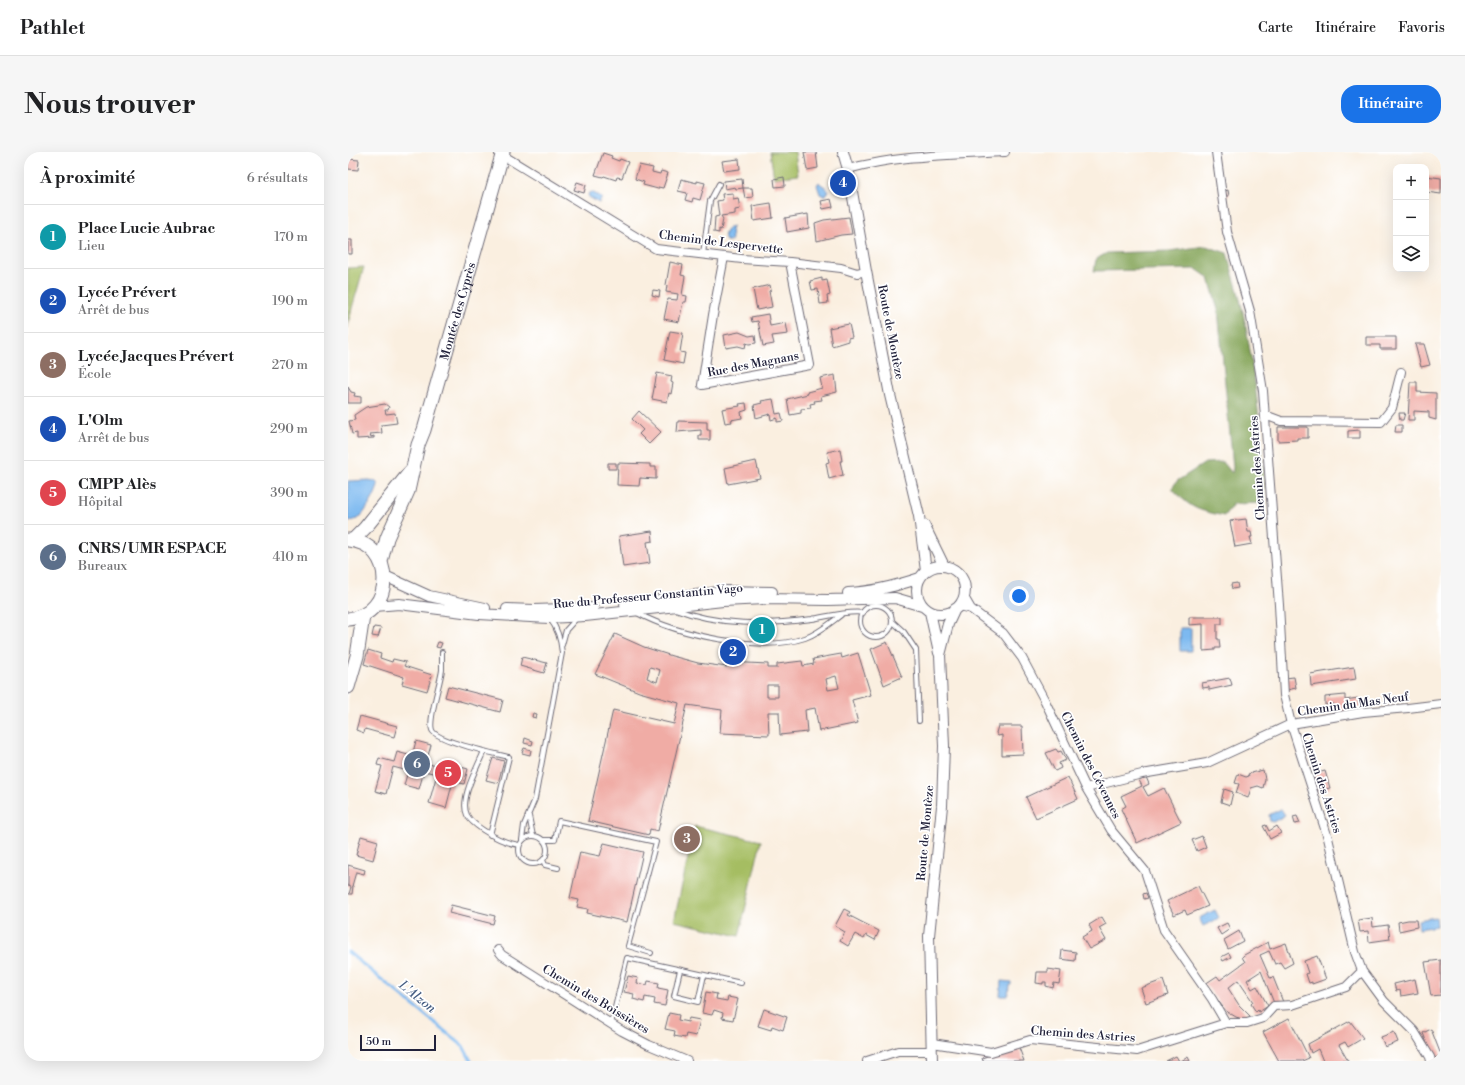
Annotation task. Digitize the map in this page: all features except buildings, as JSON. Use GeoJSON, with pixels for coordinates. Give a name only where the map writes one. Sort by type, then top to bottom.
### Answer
{"type":"FeatureCollection","features":[{"type":"Feature","properties":{"kind":"main road","name":"Montée des Cyprès"},"geometry":{"type":"LineString","coordinates":[[381,561],[387,538],[408,491],[411,470],[500,153]]}},
{"type":"Feature","properties":{"kind":"main road","name":"Montée des Cyprès"},"geometry":{"type":"LineString","coordinates":[[351,540],[365,528],[411,470]]}},
{"type":"Feature","properties":{"kind":"main road"},"geometry":{"type":"LineString","coordinates":[[348,620],[363,616],[375,606],[381,597],[385,576],[381,561],[374,552],[364,544],[351,540]]}},
{"type":"Feature","properties":{"kind":"main road"},"geometry":{"type":"LineString","coordinates":[[348,687],[357,656],[363,616]]}},
{"type":"Feature","properties":{"kind":"street","name":"Route de Montèze"},"geometry":{"type":"LineString","coordinates":[[843,152],[848,169],[890,395],[919,516],[923,574]]}},
{"type":"Feature","properties":{"kind":"street"},"geometry":{"type":"LineString","coordinates":[[848,169],[880,162],[925,156],[1005,152]]}},
{"type":"Feature","properties":{"kind":"street","name":"Chemin des Astries"},"geometry":{"type":"LineString","coordinates":[[932,1052],[991,1052],[1030,1040],[1137,1051],[1226,1023],[1247,1023],[1263,1018],[1274,1006],[1292,1005],[1346,987],[1362,971],[1355,952],[1328,838],[1291,724],[1284,695],[1279,605],[1263,391],[1250,311],[1227,232],[1216,152]]}},
{"type":"Feature","properties":{"kind":"street","name":"Chemin de Lespervette"},"geometry":{"type":"LineString","coordinates":[[500,153],[656,249],[724,257],[790,262],[866,272]]}},
{"type":"Feature","properties":{"kind":"street","name":"Rue des Magnans"},"geometry":{"type":"LineString","coordinates":[[724,257],[702,385],[810,365],[790,262]]}},
{"type":"Feature","properties":{"kind":"street"},"geometry":{"type":"LineString","coordinates":[[1265,415],[1281,421],[1381,422],[1392,408],[1402,372]]}},
{"type":"Feature","properties":{"kind":"street","name":"Route de Montèze"},"geometry":{"type":"LineString","coordinates":[[919,516],[944,566]]}},
{"type":"Feature","properties":{"kind":"street"},"geometry":{"type":"LineString","coordinates":[[926,609],[943,614],[959,604],[965,589],[963,581],[956,571],[944,566],[938,566],[923,574],[917,585],[918,599],[926,609],[940,655]]}},
{"type":"Feature","properties":{"kind":"street","name":"Rue du Professeur Constantin Vago"},"geometry":{"type":"LineString","coordinates":[[385,576],[429,596],[479,607],[534,610],[578,610],[725,591],[859,593],[895,587],[923,574]]}},
{"type":"Feature","properties":{"kind":"street","name":"Rue du Professeur Constantin Vago"},"geometry":{"type":"LineString","coordinates":[[375,606],[399,604],[479,614],[549,618],[578,617],[723,600],[750,599],[828,600],[895,598],[926,609]]}},
{"type":"Feature","properties":{"kind":"street","name":"Route de Montèze"},"geometry":{"type":"LineString","coordinates":[[932,1052],[929,936],[942,806],[944,746],[940,655],[948,624],[959,604]]}},
{"type":"Feature","properties":{"kind":"street","name":"Chemin des Cévennes"},"geometry":{"type":"LineString","coordinates":[[959,604],[970,609],[1003,633],[1022,658],[1045,701],[1086,788],[1111,830],[1145,871],[1164,930],[1212,999],[1226,1023]]}},
{"type":"Feature","properties":{"kind":"street","name":"Chemin du Mas Neuf"},"geometry":{"type":"LineString","coordinates":[[1086,788],[1142,774],[1207,764],[1291,724],[1363,712],[1441,704]]}},
{"type":"Feature","properties":{"kind":"street","name":"Chemin des Boissières"},"geometry":{"type":"LineString","coordinates":[[498,950],[502,955],[611,1024],[649,1045],[687,1061]]}},
{"type":"Feature","properties":{"kind":"street"},"geometry":{"type":"LineString","coordinates":[[1362,971],[1384,1001],[1414,1030],[1431,1061]]}},
{"type":"Feature","properties":{"kind":"street"},"geometry":{"type":"LineString","coordinates":[[867,1061],[898,1051],[932,1052]]}},
{"type":"Feature","properties":{"kind":"lane"},"geometry":{"type":"LineString","coordinates":[[702,254],[710,202],[719,184]]}},
{"type":"Feature","properties":{"kind":"lane"},"geometry":{"type":"LineString","coordinates":[[881,607],[895,598]]}},
{"type":"Feature","properties":{"kind":"lane"},"geometry":{"type":"LineString","coordinates":[[669,606],[698,616],[745,623],[778,623],[840,615],[857,611],[863,613]]}},
{"type":"Feature","properties":{"kind":"lane"},"geometry":{"type":"LineString","coordinates":[[892,621],[889,631],[885,635],[875,637],[869,636],[865,633],[860,623],[863,613],[871,606],[881,607],[889,612],[892,621],[904,632],[916,650],[919,721]]}},
{"type":"Feature","properties":{"kind":"lane"},"geometry":{"type":"LineString","coordinates":[[633,611],[648,619],[703,636],[771,643],[805,638],[820,631],[840,615]]}},
{"type":"Feature","properties":{"kind":"lane"},"geometry":{"type":"LineString","coordinates":[[561,648],[566,630],[578,617]]}},
{"type":"Feature","properties":{"kind":"lane"},"geometry":{"type":"LineString","coordinates":[[543,840],[546,844],[547,852],[543,860],[534,864],[525,862],[519,854],[519,845],[522,840],[524,825],[535,799],[562,653],[555,625],[549,618]]}},
{"type":"Feature","properties":{"kind":"lane"},"geometry":{"type":"LineString","coordinates":[[442,652],[442,670],[431,718],[432,730],[436,735],[446,740],[509,757],[490,835]]}},
{"type":"Feature","properties":{"kind":"lane"},"geometry":{"type":"LineString","coordinates":[[484,751],[468,792],[465,805],[466,811],[470,820],[490,835],[502,842],[519,845]]}},
{"type":"Feature","properties":{"kind":"lane"},"geometry":{"type":"LineString","coordinates":[[529,815],[533,836]]}},
{"type":"Feature","properties":{"kind":"lane"},"geometry":{"type":"LineString","coordinates":[[522,840],[529,836],[543,840],[555,840],[559,821],[656,842],[628,946],[651,953]]}},
{"type":"Feature","properties":{"kind":"lane"},"geometry":{"type":"LineString","coordinates":[[543,860],[545,865],[558,868]]}},
{"type":"Feature","properties":{"kind":"lane"},"geometry":{"type":"LineString","coordinates":[[611,1024],[627,958],[741,983]]}},
{"type":"Feature","properties":{"kind":"lane"},"geometry":{"type":"LineString","coordinates":[[680,970],[674,996],[698,1002],[704,975]]}},
{"type":"Feature","properties":{"kind":"green space"},"geometry":{"type":"Polygon","coordinates":[[[770,152],[795,152],[798,175],[774,178],[770,152]]]}},
{"type":"Feature","properties":{"kind":"green space"},"geometry":{"type":"Polygon","coordinates":[[[1206,246],[1227,253],[1240,297],[1255,383],[1264,479],[1265,503],[1233,504],[1224,516],[1195,508],[1172,488],[1177,481],[1205,463],[1223,462],[1232,473],[1233,467],[1218,310],[1209,278],[1196,269],[1094,271],[1096,259],[1107,253],[1169,251],[1206,246]]]}},
{"type":"Feature","properties":{"kind":"green space"},"geometry":{"type":"Polygon","coordinates":[[[364,267],[352,308],[348,328],[348,268],[364,267]]]}},
{"type":"Feature","properties":{"kind":"green space"},"geometry":{"type":"Polygon","coordinates":[[[695,826],[761,841],[739,936],[674,921],[695,826]]]}},
{"type":"Feature","properties":{"kind":"water"},"geometry":{"type":"Polygon","coordinates":[[[819,182],[828,191],[824,196],[820,194],[817,185],[819,182]]]}},
{"type":"Feature","properties":{"kind":"water"},"geometry":{"type":"Polygon","coordinates":[[[592,192],[602,198],[599,203],[589,197],[588,194],[592,192]]]}},
{"type":"Feature","properties":{"kind":"water"},"geometry":{"type":"Polygon","coordinates":[[[733,226],[731,229],[732,240],[726,241],[724,236],[725,232],[728,228],[733,226]]]}},
{"type":"Feature","properties":{"kind":"water"},"geometry":{"type":"Polygon","coordinates":[[[348,481],[375,481],[378,484],[374,496],[360,517],[348,521],[348,481]]]}},
{"type":"Feature","properties":{"kind":"water"},"geometry":{"type":"Polygon","coordinates":[[[1180,628],[1191,628],[1191,651],[1180,651],[1180,628]]]}},
{"type":"Feature","properties":{"kind":"water"},"geometry":{"type":"Polygon","coordinates":[[[1281,809],[1285,815],[1273,822],[1270,821],[1269,815],[1281,809]]]}},
{"type":"Feature","properties":{"kind":"water"},"geometry":{"type":"Polygon","coordinates":[[[1215,910],[1219,918],[1203,926],[1199,918],[1215,910]]]}},
{"type":"Feature","properties":{"kind":"water"},"geometry":{"type":"Polygon","coordinates":[[[1436,917],[1437,926],[1419,929],[1418,920],[1436,917]]]}},
{"type":"Feature","properties":{"kind":"water"},"geometry":{"type":"Polygon","coordinates":[[[1001,981],[1011,982],[1011,985],[1009,985],[1008,996],[1000,996],[1001,981]]]}},
{"type":"Feature","properties":{"kind":"waterway","name":"L'Alzon"},"geometry":{"type":"LineString","coordinates":[[348,952],[463,1046],[471,1061]]}},
{"type":"Feature","properties":{"kind":"place","name":"L'Olm"},"geometry":{"type":"Point","coordinates":[843,183]}},
{"type":"Feature","properties":{"kind":"place","name":"Place Lucie Aubrac"},"geometry":{"type":"Point","coordinates":[762,630]}},
{"type":"Feature","properties":{"kind":"place","name":"Lycée Prévert"},"geometry":{"type":"Point","coordinates":[733,652]}},
{"type":"Feature","properties":{"kind":"place","name":"CNRS / UMR ESPACE"},"geometry":{"type":"Point","coordinates":[417,764]}},
{"type":"Feature","properties":{"kind":"place","name":"CMPP Alès"},"geometry":{"type":"Point","coordinates":[448,773]}},
{"type":"Feature","properties":{"kind":"place","name":"Lycée Jacques Prévert"},"geometry":{"type":"Point","coordinates":[687,839]}}]}
